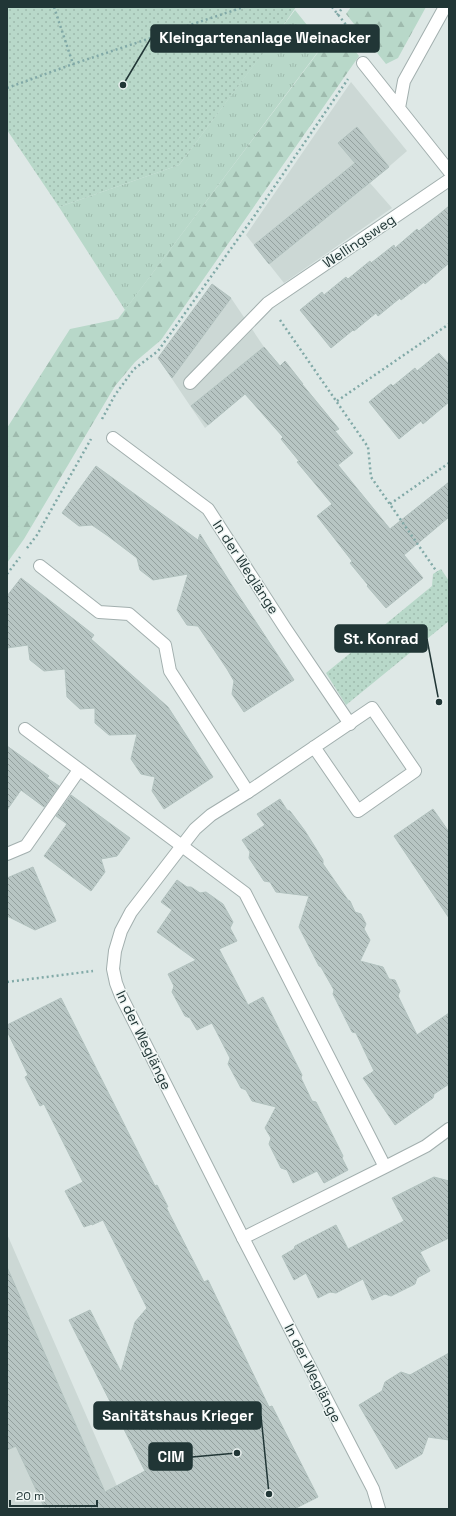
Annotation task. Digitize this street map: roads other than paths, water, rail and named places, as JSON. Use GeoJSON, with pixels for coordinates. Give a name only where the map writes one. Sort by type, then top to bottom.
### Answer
{"type":"FeatureCollection","features":[{"type":"Feature","properties":{"kind":"street"},"geometry":{"type":"LineString","coordinates":[[399,108],[404,81],[445,7]]}},
{"type":"Feature","properties":{"kind":"street"},"geometry":{"type":"LineString","coordinates":[[363,64],[449,171]]}},
{"type":"Feature","properties":{"kind":"street","name":"Wellingsweg"},"geometry":{"type":"LineString","coordinates":[[190,383],[268,303],[449,180]]}},
{"type":"Feature","properties":{"kind":"street","name":"In der Weglänge"},"geometry":{"type":"LineString","coordinates":[[113,438],[208,509],[285,628],[350,724]]}},
{"type":"Feature","properties":{"kind":"street"},"geometry":{"type":"LineString","coordinates":[[40,566],[100,612],[129,614],[165,645],[170,671],[248,792]]}},
{"type":"Feature","properties":{"kind":"street","name":"In der Weglänge"},"geometry":{"type":"LineString","coordinates":[[314,747],[358,811],[415,771],[372,708],[350,724],[314,747],[248,792],[211,815],[195,829],[131,912],[122,930],[115,951],[113,969],[121,996],[372,1489],[379,1509]]}},
{"type":"Feature","properties":{"kind":"street"},"geometry":{"type":"LineString","coordinates":[[25,729],[244,892],[385,1167]]}},
{"type":"Feature","properties":{"kind":"street"},"geometry":{"type":"LineString","coordinates":[[7,854],[26,846],[79,770]]}},
{"type":"Feature","properties":{"kind":"street"},"geometry":{"type":"LineString","coordinates":[[243,1238],[426,1146],[449,1129]]}},
{"type":"Feature","properties":{"kind":"place","name":"Kleingartenanlage Weinacker"},"geometry":{"type":"Point","coordinates":[123,85]}},
{"type":"Feature","properties":{"kind":"place","name":"St. Konrad"},"geometry":{"type":"Point","coordinates":[439,702]}},
{"type":"Feature","properties":{"kind":"place","name":"CIM"},"geometry":{"type":"Point","coordinates":[237,1453]}},
{"type":"Feature","properties":{"kind":"place","name":"Sanitätshaus Krieger"},"geometry":{"type":"Point","coordinates":[269,1494]}}]}
